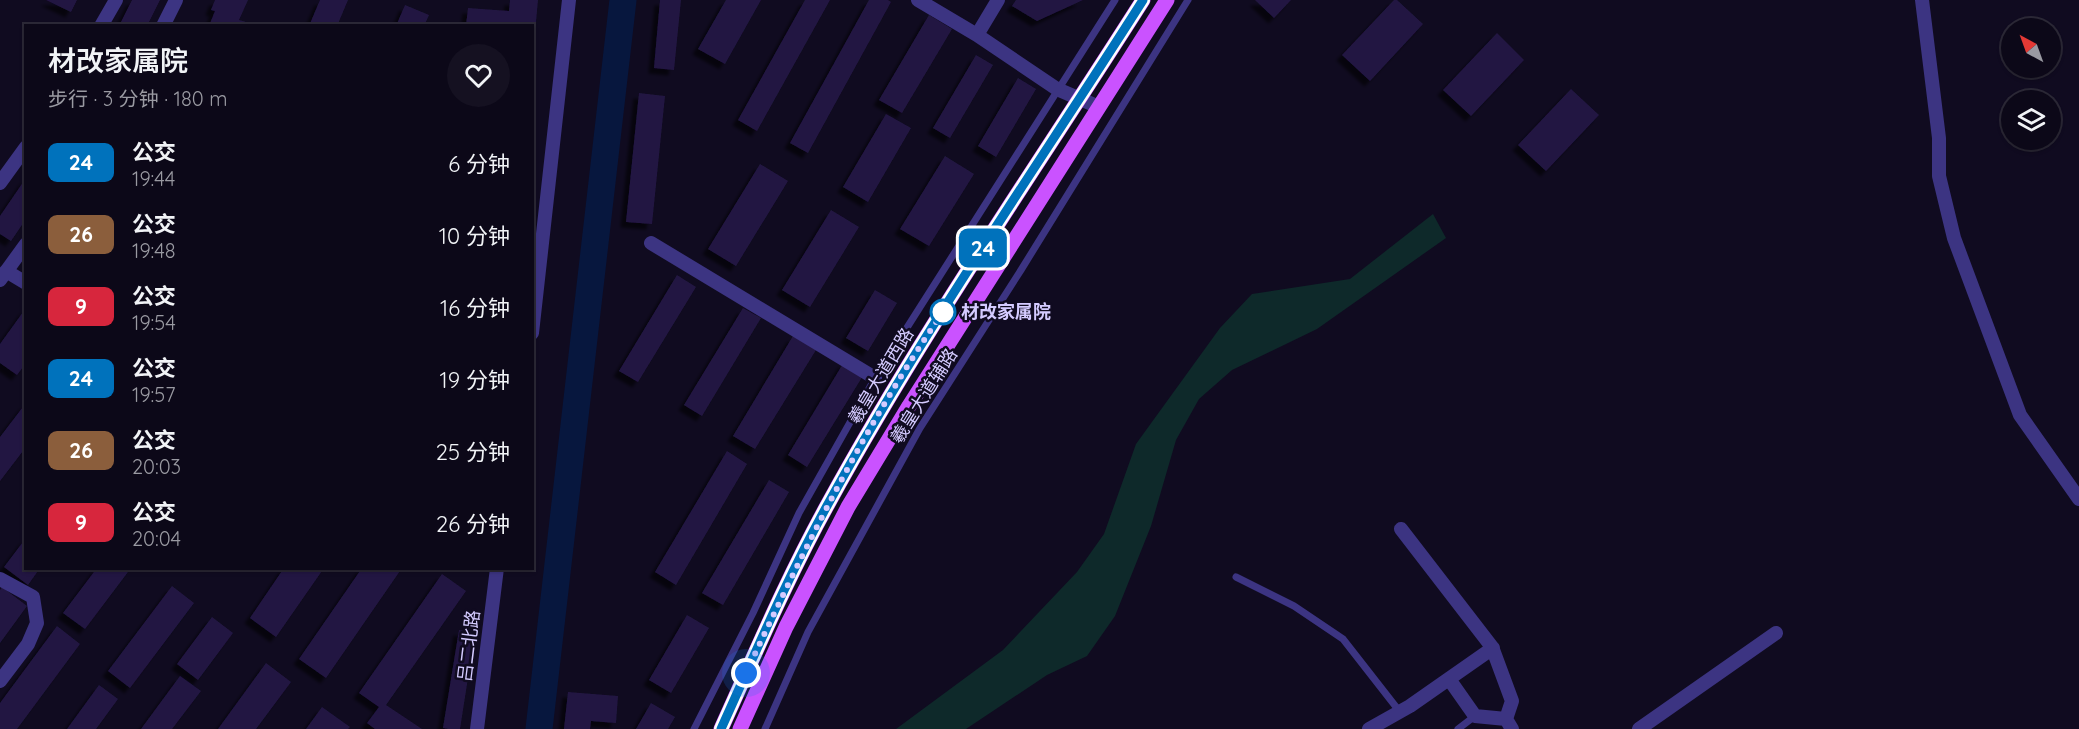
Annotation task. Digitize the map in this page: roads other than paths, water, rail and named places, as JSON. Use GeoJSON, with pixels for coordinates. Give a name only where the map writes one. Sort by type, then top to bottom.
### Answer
{"type":"FeatureCollection","features":[{"type":"Feature","properties":{"kind":"main road","name":"羲皇大道西路"},"geometry":{"type":"LineString","coordinates":[[720,729],[827,505],[893,391],[1143,0]]}},
{"type":"Feature","properties":{"kind":"main road"},"geometry":{"type":"LineString","coordinates":[[740,729],[786,627],[848,507],[909,406],[1167,0]]}},
{"type":"Feature","properties":{"kind":"street"},"geometry":{"type":"LineString","coordinates":[[102,24],[116,0]]}},
{"type":"Feature","properties":{"kind":"street"},"geometry":{"type":"LineString","coordinates":[[164,24],[176,0]]}},
{"type":"Feature","properties":{"kind":"street"},"geometry":{"type":"LineString","coordinates":[[534,315],[569,0]]}},
{"type":"Feature","properties":{"kind":"street"},"geometry":{"type":"LineString","coordinates":[[918,0],[977,35],[1057,90],[1099,107]]}},
{"type":"Feature","properties":{"kind":"street"},"geometry":{"type":"LineString","coordinates":[[1922,0],[1939,138],[1939,176],[1954,238],[2020,415],[2079,499]]}},
{"type":"Feature","properties":{"kind":"street"},"geometry":{"type":"LineString","coordinates":[[977,35],[993,2]]}},
{"type":"Feature","properties":{"kind":"street"},"geometry":{"type":"LineString","coordinates":[[0,183],[24,150]]}},
{"type":"Feature","properties":{"kind":"street"},"geometry":{"type":"LineString","coordinates":[[651,243],[875,378]]}},
{"type":"Feature","properties":{"kind":"street"},"geometry":{"type":"LineString","coordinates":[[24,247],[3,275],[24,282]]}},
{"type":"Feature","properties":{"kind":"street"},"geometry":{"type":"LineString","coordinates":[[1401,529],[1493,648],[1512,701],[1509,724],[1475,716],[1449,679]]}},
{"type":"Feature","properties":{"kind":"street","name":"吕二北路"},"geometry":{"type":"LineString","coordinates":[[477,729],[497,570]]}},
{"type":"Feature","properties":{"kind":"street"},"geometry":{"type":"LineString","coordinates":[[0,579],[33,597],[37,623],[28,644],[0,681]]}},
{"type":"Feature","properties":{"kind":"street"},"geometry":{"type":"LineString","coordinates":[[1639,729],[1776,633]]}},
{"type":"Feature","properties":{"kind":"street"},"geometry":{"type":"LineString","coordinates":[[1369,729],[1400,712],[1493,648]]}},
{"type":"Feature","properties":{"kind":"lane"},"geometry":{"type":"LineString","coordinates":[[694,729],[753,613],[799,513],[875,378],[1115,0]]}},
{"type":"Feature","properties":{"kind":"lane","name":"羲皇大道辅路"},"geometry":{"type":"LineString","coordinates":[[765,729],[808,632],[920,428],[1188,0]]}},
{"type":"Feature","properties":{"kind":"lane"},"geometry":{"type":"LineString","coordinates":[[1236,577],[1294,606],[1343,639],[1400,712]]}},
{"type":"Feature","properties":{"kind":"lane"},"geometry":{"type":"LineString","coordinates":[[1458,729],[1475,716]]}},
{"type":"Feature","properties":{"kind":"waterway"},"geometry":{"type":"LineString","coordinates":[[539,729],[623,0]]}},
{"type":"Feature","properties":{"kind":"place","name":"材改家属院"},"geometry":{"type":"Point","coordinates":[943,312]}}]}
